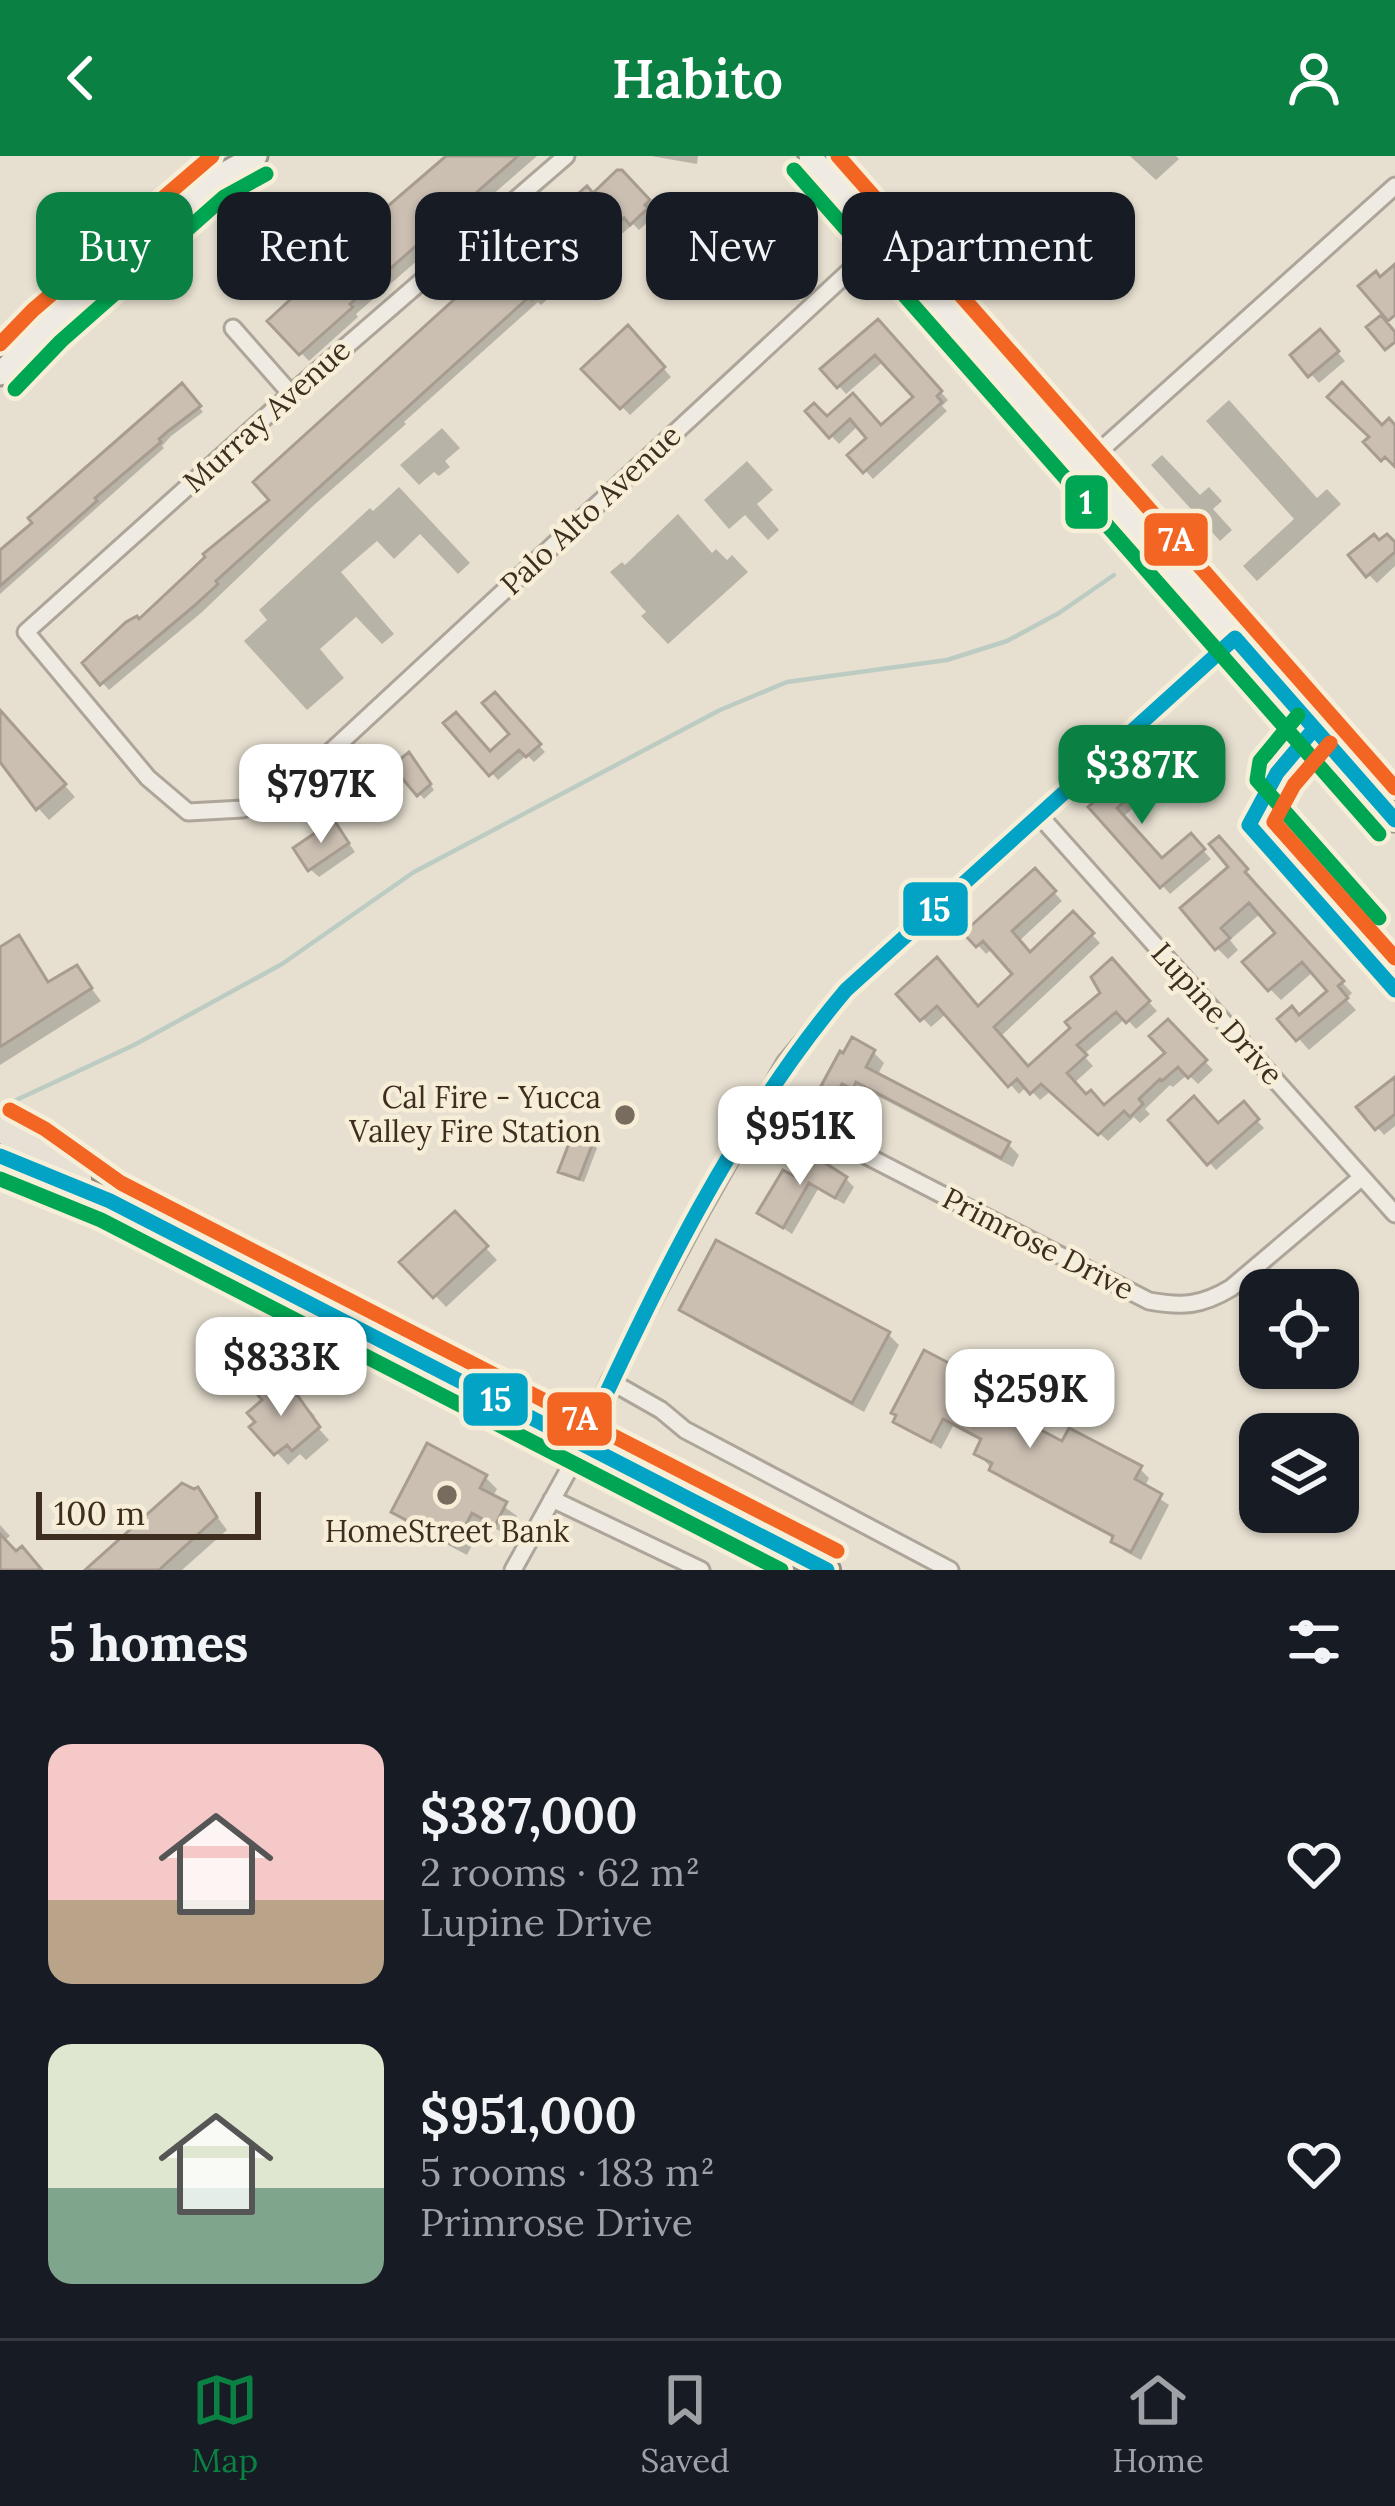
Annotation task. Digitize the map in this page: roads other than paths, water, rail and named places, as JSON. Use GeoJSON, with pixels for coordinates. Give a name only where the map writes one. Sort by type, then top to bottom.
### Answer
{"type":"FeatureCollection","features":[{"type":"Feature","properties":{"kind":"main road"},"geometry":{"type":"LineString","coordinates":[[0,374],[47,326],[212,180],[256,156]]}},
{"type":"Feature","properties":{"kind":"main road"},"geometry":{"type":"LineString","coordinates":[[810,156],[842,192]]}},
{"type":"Feature","properties":{"kind":"main road"},"geometry":{"type":"LineString","coordinates":[[937,300],[1395,820]]}},
{"type":"Feature","properties":{"kind":"main road"},"geometry":{"type":"LineString","coordinates":[[0,1129],[110,1201]]}},
{"type":"Feature","properties":{"kind":"main road"},"geometry":{"type":"LineString","coordinates":[[0,1156],[110,1201],[827,1570]]}},
{"type":"Feature","properties":{"kind":"street","name":"Murray Avenue"},"geometry":{"type":"LineString","coordinates":[[26,632],[566,156]]}},
{"type":"Feature","properties":{"kind":"street"},"geometry":{"type":"LineString","coordinates":[[1083,466],[1395,186]]}},
{"type":"Feature","properties":{"kind":"street","name":"Palo Alto Avenue"},"geometry":{"type":"LineString","coordinates":[[26,632],[148,778],[188,812],[242,809],[299,781],[842,278]]}},
{"type":"Feature","properties":{"kind":"street"},"geometry":{"type":"LineString","coordinates":[[233,328],[291,394]]}},
{"type":"Feature","properties":{"kind":"street"},"geometry":{"type":"LineString","coordinates":[[513,1570],[784,1063],[846,990],[1235,638]]}},
{"type":"Feature","properties":{"kind":"street","name":"Lupine Drive"},"geometry":{"type":"LineString","coordinates":[[1038,814],[1395,1214]]}},
{"type":"Feature","properties":{"kind":"street","name":"Primrose Drive"},"geometry":{"type":"LineString","coordinates":[[760,1101],[1149,1301],[1184,1308],[1209,1302],[1231,1288],[1362,1177]]}},
{"type":"Feature","properties":{"kind":"street"},"geometry":{"type":"LineString","coordinates":[[610,1381],[661,1410],[685,1430],[950,1570]]}},
{"type":"Feature","properties":{"kind":"street"},"geometry":{"type":"LineString","coordinates":[[553,1499],[701,1570]]}},
{"type":"Feature","properties":{"kind":"waterway"},"geometry":{"type":"LineString","coordinates":[[12,1102],[134,1045],[282,964],[414,872],[720,710],[787,682],[947,660],[1007,641],[1114,575]]}},
{"type":"Feature","properties":{"kind":"place","name":"Cal Fire - Yucca Valley Fire Station"},"geometry":{"type":"Point","coordinates":[625,1115]}},
{"type":"Feature","properties":{"kind":"place","name":"HomeStreet Bank"},"geometry":{"type":"Point","coordinates":[447,1495]}}]}
